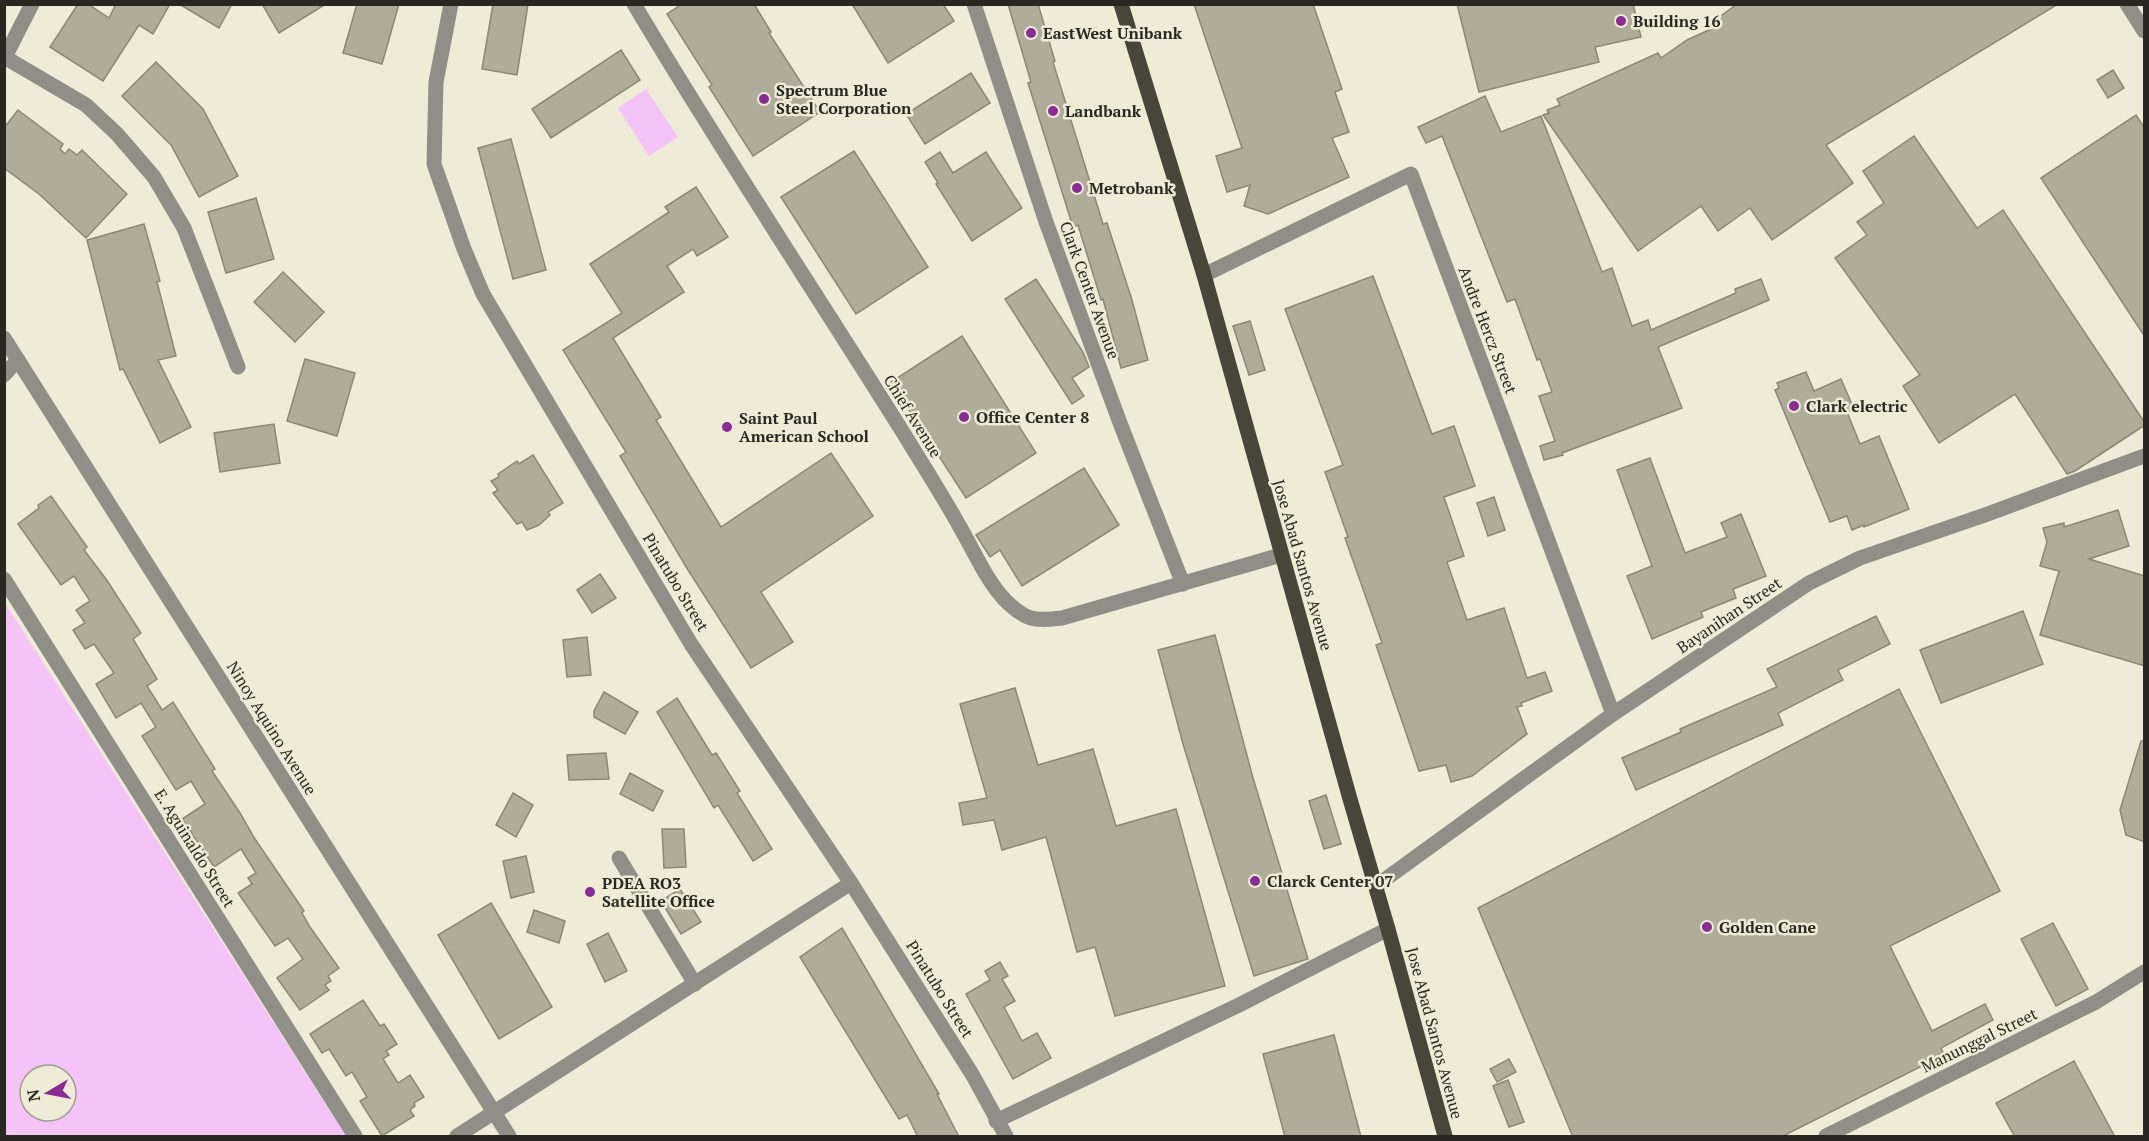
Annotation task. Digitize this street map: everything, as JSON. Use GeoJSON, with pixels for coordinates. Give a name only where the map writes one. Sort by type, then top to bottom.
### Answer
{"type":"FeatureCollection","features":[{"type":"Feature","properties":{"kind":"main road","name":"Jose Abad Santos Avenue"},"geometry":{"type":"LineString","coordinates":[[1121,4],[1204,275],[1281,555],[1389,929],[1445,1137]]}},
{"type":"Feature","properties":{"kind":"street"},"geometry":{"type":"LineString","coordinates":[[32,4],[5,59],[86,105],[117,134],[154,177],[184,228],[238,367]]}},
{"type":"Feature","properties":{"kind":"street","name":"Pinatubo Street"},"geometry":{"type":"LineString","coordinates":[[452,4],[436,82],[434,164],[464,249],[483,294],[692,644],[852,883],[972,1074],[1006,1137]]}},
{"type":"Feature","properties":{"kind":"street","name":"Chief Avenue"},"geometry":{"type":"LineString","coordinates":[[634,4],[686,92],[854,354],[1005,600],[1026,617],[1036,621],[1062,618],[1281,555]]}},
{"type":"Feature","properties":{"kind":"street","name":"Clark Center Avenue"},"geometry":{"type":"LineString","coordinates":[[974,4],[1046,222],[1182,584]]}},
{"type":"Feature","properties":{"kind":"street"},"geometry":{"type":"LineString","coordinates":[[2127,4],[2145,31]]}},
{"type":"Feature","properties":{"kind":"street","name":"Andre Hercz Street"},"geometry":{"type":"LineString","coordinates":[[1204,275],[1411,174],[1613,714]]}},
{"type":"Feature","properties":{"kind":"street","name":"Ninoy Aquino Avenue"},"geometry":{"type":"LineString","coordinates":[[4,338],[509,1137]]}},
{"type":"Feature","properties":{"kind":"street"},"geometry":{"type":"LineString","coordinates":[[4,375],[18,360]]}},
{"type":"Feature","properties":{"kind":"street","name":"Bayanihan Street"},"geometry":{"type":"LineString","coordinates":[[1376,885],[1613,714],[1809,583],[1860,558],[2145,456]]}},
{"type":"Feature","properties":{"kind":"street","name":"E. Aguinaldo Street"},"geometry":{"type":"LineString","coordinates":[[4,579],[355,1137]]}},
{"type":"Feature","properties":{"kind":"street"},"geometry":{"type":"LineString","coordinates":[[619,858],[695,984]]}},
{"type":"Feature","properties":{"kind":"street"},"geometry":{"type":"LineString","coordinates":[[457,1137],[852,883]]}},
{"type":"Feature","properties":{"kind":"street"},"geometry":{"type":"LineString","coordinates":[[996,1121],[1239,1005],[1389,929]]}},
{"type":"Feature","properties":{"kind":"street","name":"Manunggal Street"},"geometry":{"type":"LineString","coordinates":[[1826,1137],[2096,1002],[2145,972]]}},
{"type":"Feature","properties":{"kind":"shaded area"},"geometry":{"type":"Polygon","coordinates":[[[646,89],[678,137],[649,156],[618,108],[646,89]]]}},
{"type":"Feature","properties":{"kind":"shaded area"},"geometry":{"type":"Polygon","coordinates":[[[4,603],[5,603],[346,1136],[5,1136],[4,603]]]}},
{"type":"Feature","properties":{"kind":"building"},"geometry":{"type":"Polygon","coordinates":[[[78,4],[88,4],[109,18],[116,4],[170,4],[153,34],[139,25],[103,81],[50,47],[78,4]]]}},
{"type":"Feature","properties":{"kind":"building"},"geometry":{"type":"Polygon","coordinates":[[[179,4],[232,4],[219,28],[179,4]]]}},
{"type":"Feature","properties":{"kind":"building"},"geometry":{"type":"Polygon","coordinates":[[[262,4],[326,4],[279,33],[262,4]]]}},
{"type":"Feature","properties":{"kind":"building"},"geometry":{"type":"Polygon","coordinates":[[[357,4],[399,4],[382,64],[343,53],[357,4]]]}},
{"type":"Feature","properties":{"kind":"building"},"geometry":{"type":"Polygon","coordinates":[[[493,4],[528,4],[517,75],[482,69],[493,4]]]}},
{"type":"Feature","properties":{"kind":"building"},"geometry":{"type":"Polygon","coordinates":[[[682,4],[754,4],[771,32],[769,33],[820,112],[753,156],[709,87],[712,85],[667,14],[682,4]]]}},
{"type":"Feature","properties":{"kind":"building"},"geometry":{"type":"Polygon","coordinates":[[[852,4],[943,4],[954,21],[888,63],[852,4]]]}},
{"type":"Feature","properties":{"kind":"building"},"geometry":{"type":"Polygon","coordinates":[[[1008,4],[1038,4],[1055,61],[1053,62],[1103,224],[1107,223],[1132,300],[1148,360],[1121,368],[1103,299],[1101,300],[1078,225],[1073,227],[1028,83],[1031,82],[1008,4]]]}},
{"type":"Feature","properties":{"kind":"building"},"geometry":{"type":"Polygon","coordinates":[[[1194,4],[1313,4],[1342,89],[1335,92],[1349,132],[1332,138],[1349,177],[1268,214],[1244,206],[1250,185],[1227,192],[1216,156],[1242,148],[1194,4]]]}},
{"type":"Feature","properties":{"kind":"building"},"geometry":{"type":"Polygon","coordinates":[[[1457,4],[1633,4],[1641,37],[1595,47],[1599,62],[1479,92],[1457,4]]]}},
{"type":"Feature","properties":{"kind":"building"},"geometry":{"type":"Polygon","coordinates":[[[1737,4],[2058,4],[1826,145],[1853,183],[1772,240],[1750,208],[1718,231],[1701,206],[1638,251],[1543,115],[1549,113],[1547,110],[1560,105],[1557,99],[1658,53],[1661,58],[1687,40],[1711,29],[1710,24],[1737,4]]]}},
{"type":"Feature","properties":{"kind":"building"},"geometry":{"type":"Polygon","coordinates":[[[621,50],[640,80],[551,138],[532,109],[621,50]]]}},
{"type":"Feature","properties":{"kind":"building"},"geometry":{"type":"Polygon","coordinates":[[[156,62],[203,109],[238,176],[199,197],[171,145],[122,96],[156,62]]]}},
{"type":"Feature","properties":{"kind":"building"},"geometry":{"type":"Polygon","coordinates":[[[2113,70],[2124,88],[2108,98],[2097,80],[2113,70]]]}},
{"type":"Feature","properties":{"kind":"building"},"geometry":{"type":"Polygon","coordinates":[[[971,73],[990,103],[925,144],[906,114],[971,73]]]}},
{"type":"Feature","properties":{"kind":"building"},"geometry":{"type":"Polygon","coordinates":[[[1485,96],[1501,132],[1541,116],[1602,272],[1612,268],[1632,326],[1648,320],[1651,330],[1736,293],[1735,289],[1761,279],[1769,300],[1658,347],[1682,408],[1562,453],[1563,455],[1544,460],[1540,446],[1555,441],[1539,396],[1552,392],[1540,359],[1537,360],[1515,299],[1507,302],[1442,136],[1426,143],[1418,127],[1485,96]]]}},
{"type":"Feature","properties":{"kind":"building"},"geometry":{"type":"Polygon","coordinates":[[[18,110],[63,144],[60,149],[65,154],[69,149],[77,155],[82,150],[127,194],[86,238],[39,194],[4,168],[4,128],[18,110]]]}},
{"type":"Feature","properties":{"kind":"building"},"geometry":{"type":"Polygon","coordinates":[[[2136,115],[2145,129],[2145,337],[2041,178],[2136,115]]]}},
{"type":"Feature","properties":{"kind":"building"},"geometry":{"type":"Polygon","coordinates":[[[1914,136],[1977,228],[2003,210],[2145,423],[2075,471],[2067,474],[2015,394],[1939,443],[1903,386],[1920,375],[1835,258],[1867,235],[1857,222],[1884,203],[1863,171],[1914,136]]]}},
{"type":"Feature","properties":{"kind":"building"},"geometry":{"type":"Polygon","coordinates":[[[511,139],[546,270],[513,279],[478,148],[511,139]]]}},
{"type":"Feature","properties":{"kind":"building"},"geometry":{"type":"Polygon","coordinates":[[[854,151],[928,267],[856,314],[781,197],[854,151]]]}},
{"type":"Feature","properties":{"kind":"building"},"geometry":{"type":"Polygon","coordinates":[[[940,152],[953,173],[986,152],[1022,208],[972,241],[925,162],[940,152]]]}},
{"type":"Feature","properties":{"kind":"building"},"geometry":{"type":"Polygon","coordinates":[[[696,187],[728,237],[697,256],[693,249],[667,266],[684,292],[613,338],[661,417],[656,420],[721,527],[831,453],[873,516],[761,592],[793,642],[751,668],[688,570],[620,456],[626,452],[563,350],[622,313],[590,264],[669,212],[665,207],[696,187]]]}},
{"type":"Feature","properties":{"kind":"building"},"geometry":{"type":"Polygon","coordinates":[[[256,198],[274,259],[226,273],[208,212],[256,198]]]}},
{"type":"Feature","properties":{"kind":"building"},"geometry":{"type":"Polygon","coordinates":[[[144,224],[160,281],[157,282],[176,356],[158,360],[191,427],[160,443],[123,369],[120,370],[87,240],[144,224]]]}},
{"type":"Feature","properties":{"kind":"building"},"geometry":{"type":"Polygon","coordinates":[[[283,272],[324,312],[295,342],[254,302],[283,272]]]}},
{"type":"Feature","properties":{"kind":"building"},"geometry":{"type":"Polygon","coordinates":[[[1373,276],[1432,434],[1454,426],[1475,486],[1444,497],[1464,556],[1447,562],[1467,620],[1504,608],[1527,678],[1545,672],[1552,691],[1521,703],[1522,706],[1517,707],[1527,734],[1472,776],[1451,782],[1446,765],[1419,771],[1376,645],[1382,643],[1345,538],[1348,537],[1325,472],[1343,465],[1285,309],[1373,276]]]}},
{"type":"Feature","properties":{"kind":"building"},"geometry":{"type":"Polygon","coordinates":[[[1036,279],[1083,352],[1089,367],[1072,378],[1084,396],[1072,404],[1005,299],[1036,279]]]}},
{"type":"Feature","properties":{"kind":"building"},"geometry":{"type":"Polygon","coordinates":[[[1250,321],[1265,370],[1249,375],[1233,326],[1250,321]]]}},
{"type":"Feature","properties":{"kind":"building","name":"Office Center 8"},"geometry":{"type":"Polygon","coordinates":[[[962,336],[1036,453],[966,498],[891,382],[962,336]]]}},
{"type":"Feature","properties":{"kind":"building"},"geometry":{"type":"Polygon","coordinates":[[[305,359],[355,373],[337,436],[287,421],[305,359]]]}},
{"type":"Feature","properties":{"kind":"building"},"geometry":{"type":"Polygon","coordinates":[[[1806,372],[1814,391],[1841,379],[1854,409],[1847,412],[1860,444],[1879,436],[1909,509],[1852,530],[1847,516],[1830,522],[1775,390],[1779,388],[1777,383],[1806,372]]]}},
{"type":"Feature","properties":{"kind":"building"},"geometry":{"type":"Polygon","coordinates":[[[274,424],[280,463],[220,472],[214,433],[274,424]]]}},
{"type":"Feature","properties":{"kind":"building"},"geometry":{"type":"Polygon","coordinates":[[[533,455],[563,503],[548,512],[550,515],[539,525],[527,530],[522,522],[517,524],[493,493],[498,490],[491,481],[517,461],[519,464],[533,455]]]}},
{"type":"Feature","properties":{"kind":"building"},"geometry":{"type":"Polygon","coordinates":[[[1650,458],[1685,553],[1727,537],[1721,523],[1741,514],[1766,576],[1733,589],[1736,598],[1701,612],[1703,617],[1652,639],[1627,576],[1652,566],[1617,470],[1650,458]]]}},
{"type":"Feature","properties":{"kind":"building"},"geometry":{"type":"Polygon","coordinates":[[[1084,468],[1119,525],[1022,586],[1000,550],[990,557],[976,535],[1084,468]]]}},
{"type":"Feature","properties":{"kind":"building"},"geometry":{"type":"Polygon","coordinates":[[[51,496],[87,547],[84,550],[141,633],[133,639],[157,679],[147,686],[162,710],[173,702],[215,769],[212,771],[304,911],[302,913],[310,927],[339,968],[328,976],[331,981],[325,985],[329,990],[300,1010],[277,978],[303,959],[288,938],[275,946],[238,893],[252,884],[248,878],[256,873],[241,849],[214,867],[182,819],[205,804],[191,781],[176,790],[142,736],[156,727],[141,703],[116,718],[96,684],[114,673],[94,644],[85,649],[73,630],[85,623],[76,610],[90,601],[74,576],[61,585],[18,524],[51,496]]]}},
{"type":"Feature","properties":{"kind":"building"},"geometry":{"type":"Polygon","coordinates":[[[1494,497],[1505,530],[1488,536],[1477,503],[1494,497]]]}},
{"type":"Feature","properties":{"kind":"building"},"geometry":{"type":"Polygon","coordinates":[[[2118,510],[2129,546],[2089,559],[2145,576],[2145,666],[2040,635],[2059,571],[2040,566],[2047,542],[2043,528],[2064,523],[2064,527],[2118,510]]]}},
{"type":"Feature","properties":{"kind":"building"},"geometry":{"type":"Polygon","coordinates":[[[600,574],[616,598],[592,613],[577,590],[600,574]]]}},
{"type":"Feature","properties":{"kind":"building"},"geometry":{"type":"Polygon","coordinates":[[[2023,611],[2043,664],[1941,703],[1920,650],[2023,611]]]}},
{"type":"Feature","properties":{"kind":"building"},"geometry":{"type":"Polygon","coordinates":[[[1876,616],[1890,644],[1838,670],[1843,680],[1778,713],[1783,725],[1636,790],[1622,758],[1681,732],[1680,729],[1777,687],[1767,669],[1876,616]]]}},
{"type":"Feature","properties":{"kind":"building"},"geometry":{"type":"Polygon","coordinates":[[[1215,635],[1253,778],[1308,959],[1254,976],[1183,744],[1158,650],[1215,635]]]}},
{"type":"Feature","properties":{"kind":"building"},"geometry":{"type":"Polygon","coordinates":[[[587,637],[591,675],[567,677],[563,640],[587,637]]]}},
{"type":"Feature","properties":{"kind":"building"},"geometry":{"type":"Polygon","coordinates":[[[1015,688],[1038,765],[1093,749],[1116,826],[1176,809],[1225,986],[1115,1016],[1095,947],[1077,952],[1046,837],[1002,850],[994,820],[963,825],[959,803],[987,798],[960,704],[1015,688]]]}},
{"type":"Feature","properties":{"kind":"building","name":"Golden Cane"},"geometry":{"type":"Polygon","coordinates":[[[1899,689],[2000,891],[1890,946],[1932,1031],[1985,1004],[1993,1020],[1941,1048],[1944,1055],[1781,1137],[1573,1137],[1478,908],[1899,689]]]}},
{"type":"Feature","properties":{"kind":"building"},"geometry":{"type":"Polygon","coordinates":[[[604,692],[638,712],[625,734],[594,717],[594,711],[604,692]]]}},
{"type":"Feature","properties":{"kind":"building"},"geometry":{"type":"Polygon","coordinates":[[[677,698],[712,755],[716,753],[740,791],[737,793],[772,849],[753,861],[718,805],[714,808],[657,712],[677,698]]]}},
{"type":"Feature","properties":{"kind":"building"},"geometry":{"type":"Polygon","coordinates":[[[2141,741],[2145,741],[2145,842],[2126,835],[2120,810],[2141,741]]]}},
{"type":"Feature","properties":{"kind":"building"},"geometry":{"type":"Polygon","coordinates":[[[606,753],[609,779],[569,780],[567,755],[606,753]]]}},
{"type":"Feature","properties":{"kind":"building"},"geometry":{"type":"Polygon","coordinates":[[[630,773],[663,791],[653,811],[620,794],[630,773]]]}},
{"type":"Feature","properties":{"kind":"building"},"geometry":{"type":"Polygon","coordinates":[[[513,793],[533,805],[516,837],[496,825],[513,793]]]}},
{"type":"Feature","properties":{"kind":"building"},"geometry":{"type":"Polygon","coordinates":[[[1326,795],[1341,844],[1324,849],[1309,801],[1326,795]]]}},
{"type":"Feature","properties":{"kind":"building"},"geometry":{"type":"Polygon","coordinates":[[[662,829],[684,829],[686,867],[664,868],[662,829]]]}},
{"type":"Feature","properties":{"kind":"building"},"geometry":{"type":"Polygon","coordinates":[[[526,856],[534,892],[511,898],[503,861],[526,856]]]}},
{"type":"Feature","properties":{"kind":"building"},"geometry":{"type":"Polygon","coordinates":[[[680,889],[701,922],[681,934],[661,901],[680,889]]]}},
{"type":"Feature","properties":{"kind":"building"},"geometry":{"type":"Polygon","coordinates":[[[491,903],[552,1007],[499,1039],[438,935],[491,903]]]}},
{"type":"Feature","properties":{"kind":"building"},"geometry":{"type":"Polygon","coordinates":[[[534,910],[565,921],[559,943],[527,932],[534,910]]]}},
{"type":"Feature","properties":{"kind":"building"},"geometry":{"type":"Polygon","coordinates":[[[2053,923],[2088,989],[2056,1006],[2021,939],[2053,923]]]}},
{"type":"Feature","properties":{"kind":"building"},"geometry":{"type":"Polygon","coordinates":[[[842,928],[939,1094],[937,1094],[959,1137],[918,1137],[907,1115],[899,1119],[800,957],[842,928]]]}},
{"type":"Feature","properties":{"kind":"building"},"geometry":{"type":"Polygon","coordinates":[[[608,933],[627,971],[605,982],[587,944],[608,933]]]}},
{"type":"Feature","properties":{"kind":"building"},"geometry":{"type":"Polygon","coordinates":[[[1000,962],[1008,976],[1002,979],[1015,1001],[1004,1007],[1022,1041],[1037,1033],[1051,1058],[1013,1079],[966,994],[990,980],[985,971],[1000,962]]]}},
{"type":"Feature","properties":{"kind":"building"},"geometry":{"type":"Polygon","coordinates":[[[363,1000],[380,1026],[384,1024],[397,1044],[386,1051],[389,1055],[383,1059],[398,1083],[410,1075],[424,1097],[414,1103],[415,1106],[410,1110],[414,1116],[382,1136],[360,1101],[367,1097],[352,1072],[346,1076],[329,1049],[322,1053],[310,1034],[363,1000]]]}},
{"type":"Feature","properties":{"kind":"building"},"geometry":{"type":"Polygon","coordinates":[[[1334,1035],[1361,1137],[1285,1137],[1263,1054],[1334,1035]]]}},
{"type":"Feature","properties":{"kind":"building"},"geometry":{"type":"Polygon","coordinates":[[[1509,1059],[1516,1072],[1497,1082],[1490,1069],[1509,1059]]]}},
{"type":"Feature","properties":{"kind":"building"},"geometry":{"type":"Polygon","coordinates":[[[2074,1061],[2115,1137],[2015,1137],[1996,1103],[2074,1061]]]}},
{"type":"Feature","properties":{"kind":"building"},"geometry":{"type":"Polygon","coordinates":[[[1508,1080],[1524,1122],[1509,1127],[1493,1086],[1508,1080]]]}},
{"type":"Feature","properties":{"kind":"place","name":"Building 16"},"geometry":{"type":"Point","coordinates":[1621,21]}},
{"type":"Feature","properties":{"kind":"place","name":"EastWest Unibank"},"geometry":{"type":"Point","coordinates":[1031,33]}},
{"type":"Feature","properties":{"kind":"place","name":"Spectrum Blue Steel Corporation"},"geometry":{"type":"Point","coordinates":[764,99]}},
{"type":"Feature","properties":{"kind":"place","name":"Landbank"},"geometry":{"type":"Point","coordinates":[1053,111]}},
{"type":"Feature","properties":{"kind":"place","name":"Metrobank"},"geometry":{"type":"Point","coordinates":[1077,188]}},
{"type":"Feature","properties":{"kind":"place","name":"Clark electric"},"geometry":{"type":"Point","coordinates":[1794,406]}},
{"type":"Feature","properties":{"kind":"place","name":"Office Center 8"},"geometry":{"type":"Point","coordinates":[964,417]}},
{"type":"Feature","properties":{"kind":"place","name":"Saint Paul American School"},"geometry":{"type":"Point","coordinates":[727,427]}},
{"type":"Feature","properties":{"kind":"place","name":"Clarck Center 07"},"geometry":{"type":"Point","coordinates":[1255,881]}},
{"type":"Feature","properties":{"kind":"place","name":"PDEA RO3 Satellite Office"},"geometry":{"type":"Point","coordinates":[590,892]}},
{"type":"Feature","properties":{"kind":"place","name":"Golden Cane"},"geometry":{"type":"Point","coordinates":[1707,927]}}]}
